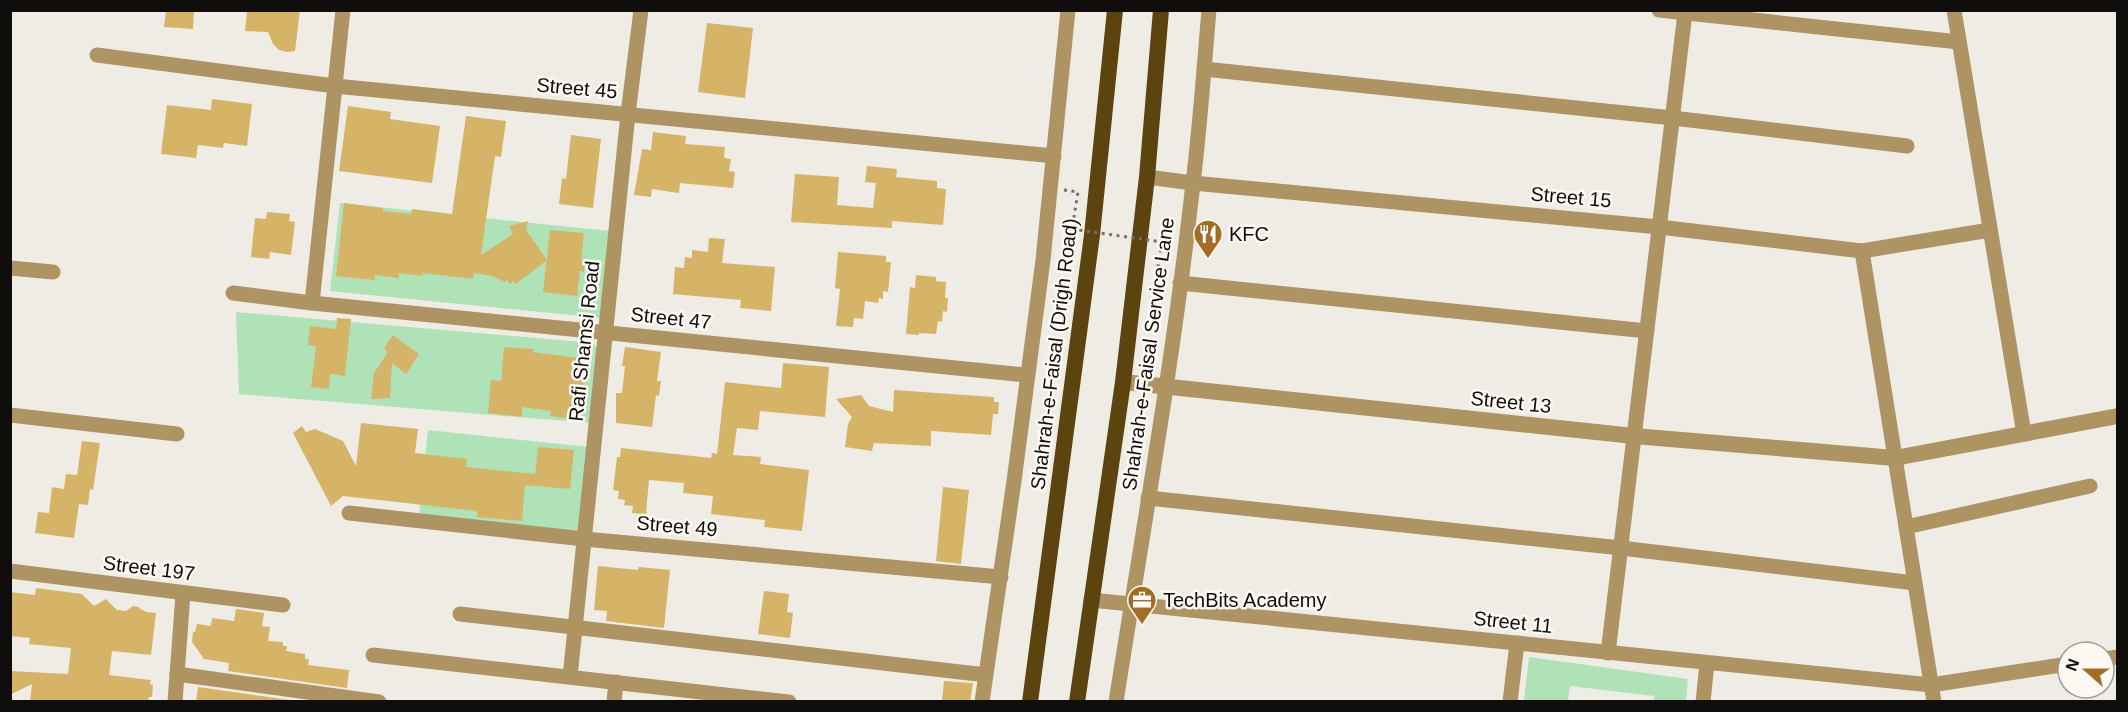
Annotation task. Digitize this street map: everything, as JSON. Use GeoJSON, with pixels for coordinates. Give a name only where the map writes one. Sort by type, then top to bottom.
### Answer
{"type":"FeatureCollection","features":[{"type":"Feature","properties":{"kind":"highway","name":"Shahrah-e-Faisal (Drigh Road)"},"geometry":{"type":"LineString","coordinates":[[1030,702],[1092,235],[1115,10]]}},
{"type":"Feature","properties":{"kind":"highway"},"geometry":{"type":"LineString","coordinates":[[1077,702],[1123,382],[1147,177],[1161,10]]}},
{"type":"Feature","properties":{"kind":"street"},"geometry":{"type":"LineString","coordinates":[[312,303],[344,10]]}},
{"type":"Feature","properties":{"kind":"street","name":"Rafi Shamsi Road"},"geometry":{"type":"LineString","coordinates":[[570,677],[640,10]]}},
{"type":"Feature","properties":{"kind":"street"},"geometry":{"type":"LineString","coordinates":[[982,702],[1054,156],[1068,10]]}},
{"type":"Feature","properties":{"kind":"street","name":"Shahrah-e-Faisal Service Lane"},"geometry":{"type":"LineString","coordinates":[[1116,702],[1180,283],[1193,183],[1209,10]]}},
{"type":"Feature","properties":{"kind":"street"},"geometry":{"type":"LineString","coordinates":[[1659,10],[1959,42]]}},
{"type":"Feature","properties":{"kind":"street"},"geometry":{"type":"LineString","coordinates":[[1954,10],[2024,434]]}},
{"type":"Feature","properties":{"kind":"street"},"geometry":{"type":"LineString","coordinates":[[1608,653],[1685,13]]}},
{"type":"Feature","properties":{"kind":"street","name":"Street 45"},"geometry":{"type":"LineString","coordinates":[[97,55],[334,86],[1054,156]]}},
{"type":"Feature","properties":{"kind":"street"},"geometry":{"type":"LineString","coordinates":[[1204,69],[1672,118],[1907,146]]}},
{"type":"Feature","properties":{"kind":"street","name":"Street 15"},"geometry":{"type":"LineString","coordinates":[[1147,177],[1659,227],[1862,251],[1990,230]]}},
{"type":"Feature","properties":{"kind":"street"},"geometry":{"type":"LineString","coordinates":[[1862,251],[1934,702]]}},
{"type":"Feature","properties":{"kind":"street"},"geometry":{"type":"LineString","coordinates":[[10,267],[52,272]]}},
{"type":"Feature","properties":{"kind":"street"},"geometry":{"type":"LineString","coordinates":[[1180,283],[1647,331]]}},
{"type":"Feature","properties":{"kind":"street","name":"Street 47"},"geometry":{"type":"LineString","coordinates":[[233,293],[312,303],[1026,375]]}},
{"type":"Feature","properties":{"kind":"street","name":"Street 13"},"geometry":{"type":"LineString","coordinates":[[1123,382],[1634,436],[1894,458],[2118,416]]}},
{"type":"Feature","properties":{"kind":"street"},"geometry":{"type":"LineString","coordinates":[[10,415],[177,434]]}},
{"type":"Feature","properties":{"kind":"street"},"geometry":{"type":"LineString","coordinates":[[1906,527],[2090,486]]}},
{"type":"Feature","properties":{"kind":"street"},"geometry":{"type":"LineString","coordinates":[[1148,498],[1621,548],[1915,583]]}},
{"type":"Feature","properties":{"kind":"street","name":"Street 49"},"geometry":{"type":"LineString","coordinates":[[349,513],[584,538],[1000,577]]}},
{"type":"Feature","properties":{"kind":"street","name":"Street 197"},"geometry":{"type":"LineString","coordinates":[[10,571],[283,605]]}},
{"type":"Feature","properties":{"kind":"street"},"geometry":{"type":"LineString","coordinates":[[175,702],[183,594]]}},
{"type":"Feature","properties":{"kind":"street","name":"Street 11"},"geometry":{"type":"LineString","coordinates":[[1091,600],[1931,686],[2056,666]]}},
{"type":"Feature","properties":{"kind":"street"},"geometry":{"type":"LineString","coordinates":[[460,614],[986,675]]}},
{"type":"Feature","properties":{"kind":"street"},"geometry":{"type":"LineString","coordinates":[[1510,702],[1517,643]]}},
{"type":"Feature","properties":{"kind":"street"},"geometry":{"type":"LineString","coordinates":[[373,655],[787,701]]}},
{"type":"Feature","properties":{"kind":"street"},"geometry":{"type":"LineString","coordinates":[[1703,702],[1707,663]]}},
{"type":"Feature","properties":{"kind":"street"},"geometry":{"type":"LineString","coordinates":[[177,674],[379,702]]}},
{"type":"Feature","properties":{"kind":"street"},"geometry":{"type":"LineString","coordinates":[[614,702],[616,682]]}},
{"type":"Feature","properties":{"kind":"path"},"geometry":{"type":"LineString","coordinates":[[1078,192],[1072,229],[1162,242],[1158,267]]}},
{"type":"Feature","properties":{"kind":"green space"},"geometry":{"type":"Polygon","coordinates":[[[340,203],[610,231],[601,318],[330,291],[340,203]]]}},
{"type":"Feature","properties":{"kind":"green space"},"geometry":{"type":"Polygon","coordinates":[[[236,312],[593,343],[598,349],[590,423],[239,394],[236,312]]]}},
{"type":"Feature","properties":{"kind":"green space"},"geometry":{"type":"Polygon","coordinates":[[[428,430],[589,447],[580,531],[419,515],[428,430]]]}},
{"type":"Feature","properties":{"kind":"green space"},"geometry":{"type":"Polygon","coordinates":[[[1529,657],[1688,679],[1686,701],[1654,701],[1654,696],[1570,686],[1568,701],[1524,701],[1529,657]]]}},
{"type":"Feature","properties":{"kind":"building"},"geometry":{"type":"Polygon","coordinates":[[[166,10],[194,10],[193,29],[164,27],[166,10]]]}},
{"type":"Feature","properties":{"kind":"building"},"geometry":{"type":"Polygon","coordinates":[[[247,10],[300,10],[295,51],[279,50],[273,44],[268,32],[245,31],[247,10]]]}},
{"type":"Feature","properties":{"kind":"building"},"geometry":{"type":"Polygon","coordinates":[[[707,23],[753,28],[745,98],[698,92],[707,23]]]}},
{"type":"Feature","properties":{"kind":"building"},"geometry":{"type":"Polygon","coordinates":[[[212,99],[252,104],[247,146],[224,143],[223,148],[198,145],[196,158],[161,154],[167,105],[211,110],[212,99]]]}},
{"type":"Feature","properties":{"kind":"building"},"geometry":{"type":"Polygon","coordinates":[[[348,106],[391,112],[390,119],[440,126],[432,183],[339,171],[348,106]]]}},
{"type":"Feature","properties":{"kind":"building"},"geometry":{"type":"Polygon","coordinates":[[[466,116],[506,121],[501,157],[495,156],[481,255],[513,234],[509,226],[528,221],[526,230],[547,260],[516,284],[513,281],[510,284],[507,280],[505,282],[492,276],[474,273],[473,279],[423,273],[422,276],[399,273],[399,278],[375,275],[375,280],[336,276],[344,203],[411,214],[412,209],[452,214],[466,116]]]}},
{"type":"Feature","properties":{"kind":"building"},"geometry":{"type":"Polygon","coordinates":[[[653,132],[686,136],[685,144],[725,147],[724,158],[731,159],[729,171],[735,172],[733,188],[680,183],[679,193],[652,189],[651,197],[634,195],[642,149],[651,150],[653,132]]]}},
{"type":"Feature","properties":{"kind":"building"},"geometry":{"type":"Polygon","coordinates":[[[571,135],[601,139],[593,208],[559,204],[562,178],[566,179],[571,135]]]}},
{"type":"Feature","properties":{"kind":"building"},"geometry":{"type":"Polygon","coordinates":[[[867,166],[897,169],[896,177],[937,181],[937,188],[946,189],[943,225],[892,221],[892,228],[791,222],[795,174],[839,177],[837,205],[873,208],[876,183],[865,182],[867,166]]]}},
{"type":"Feature","properties":{"kind":"building"},"geometry":{"type":"Polygon","coordinates":[[[267,212],[290,214],[289,221],[295,222],[291,255],[270,252],[269,259],[251,257],[255,218],[266,219],[267,212]]]}},
{"type":"Feature","properties":{"kind":"building"},"geometry":{"type":"Polygon","coordinates":[[[550,230],[584,233],[581,259],[585,259],[584,272],[580,271],[577,296],[543,292],[550,230]]]}},
{"type":"Feature","properties":{"kind":"building"},"geometry":{"type":"Polygon","coordinates":[[[709,238],[725,239],[722,263],[775,267],[771,311],[740,308],[741,300],[673,294],[675,267],[684,268],[685,257],[692,258],[692,250],[708,252],[709,238]]]}},
{"type":"Feature","properties":{"kind":"building"},"geometry":{"type":"Polygon","coordinates":[[[838,252],[886,256],[886,262],[891,262],[888,292],[883,291],[883,299],[879,298],[878,303],[865,301],[863,319],[854,318],[853,327],[836,326],[840,289],[835,288],[838,252]]]}},
{"type":"Feature","properties":{"kind":"building"},"geometry":{"type":"Polygon","coordinates":[[[916,275],[936,277],[936,281],[946,282],[947,312],[943,311],[942,322],[938,321],[936,334],[906,334],[910,287],[915,288],[916,275]]]}},
{"type":"Feature","properties":{"kind":"building"},"geometry":{"type":"Polygon","coordinates":[[[337,318],[351,319],[345,376],[330,374],[329,389],[311,387],[316,346],[308,345],[310,326],[336,329],[337,318]]]}},
{"type":"Feature","properties":{"kind":"building"},"geometry":{"type":"Polygon","coordinates":[[[393,335],[419,354],[406,374],[392,363],[390,398],[371,399],[374,373],[388,352],[384,348],[393,335]]]}},
{"type":"Feature","properties":{"kind":"building"},"geometry":{"type":"Polygon","coordinates":[[[504,347],[533,349],[533,352],[586,359],[583,387],[576,387],[572,419],[550,416],[551,411],[522,407],[522,417],[488,413],[491,380],[501,381],[504,347]]]}},
{"type":"Feature","properties":{"kind":"building"},"geometry":{"type":"Polygon","coordinates":[[[625,347],[661,352],[657,381],[661,381],[659,396],[656,395],[652,427],[616,423],[616,393],[622,393],[625,347]]]}},
{"type":"Feature","properties":{"kind":"building"},"geometry":{"type":"Polygon","coordinates":[[[783,363],[829,367],[825,417],[760,411],[758,430],[737,428],[733,455],[761,457],[760,464],[809,470],[802,531],[764,527],[765,520],[711,514],[713,496],[683,493],[684,483],[649,480],[646,514],[632,513],[633,506],[624,505],[625,500],[618,499],[619,491],[613,490],[617,457],[620,457],[621,448],[711,458],[712,453],[717,454],[725,382],[781,388],[783,363]]]}},
{"type":"Feature","properties":{"kind":"building"},"geometry":{"type":"Polygon","coordinates":[[[894,390],[994,397],[994,402],[999,402],[998,414],[993,414],[991,435],[931,431],[931,446],[874,443],[872,451],[845,447],[848,424],[852,417],[836,399],[861,395],[869,406],[893,412],[894,390]]]}},
{"type":"Feature","properties":{"kind":"building"},"geometry":{"type":"Polygon","coordinates":[[[361,423],[418,429],[415,453],[467,459],[466,467],[535,474],[538,447],[574,450],[570,489],[525,485],[522,521],[477,517],[477,511],[343,496],[331,506],[293,433],[302,426],[306,432],[315,429],[343,441],[356,466],[361,423]]]}},
{"type":"Feature","properties":{"kind":"building"},"geometry":{"type":"Polygon","coordinates":[[[82,441],[100,443],[93,490],[90,489],[88,505],[79,504],[74,538],[35,533],[38,512],[49,513],[52,487],[64,489],[66,474],[77,475],[82,441]]]}},
{"type":"Feature","properties":{"kind":"building"},"geometry":{"type":"Polygon","coordinates":[[[943,487],[969,490],[961,564],[936,561],[943,487]]]}},
{"type":"Feature","properties":{"kind":"building"},"geometry":{"type":"Polygon","coordinates":[[[598,566],[670,570],[664,628],[606,621],[607,611],[594,610],[598,566]]]}},
{"type":"Feature","properties":{"kind":"building"},"geometry":{"type":"Polygon","coordinates":[[[36,588],[82,594],[94,606],[106,599],[117,610],[126,611],[133,606],[156,613],[151,655],[112,651],[109,675],[151,680],[152,697],[149,697],[148,702],[30,702],[32,684],[10,695],[10,671],[68,674],[71,648],[29,644],[30,638],[10,636],[10,592],[35,595],[36,588]]]}},
{"type":"Feature","properties":{"kind":"building"},"geometry":{"type":"Polygon","coordinates":[[[764,591],[789,594],[787,612],[793,613],[790,638],[758,634],[764,591]]]}},
{"type":"Feature","properties":{"kind":"building"},"geometry":{"type":"Polygon","coordinates":[[[236,609],[264,613],[262,626],[270,627],[268,641],[283,642],[283,646],[287,646],[286,651],[305,654],[305,659],[309,659],[308,665],[349,670],[347,688],[228,671],[229,663],[204,659],[192,642],[197,624],[211,626],[212,618],[234,621],[236,609]]]}},
{"type":"Feature","properties":{"kind":"building"},"geometry":{"type":"Polygon","coordinates":[[[944,681],[973,683],[970,702],[942,702],[944,681]]]}},
{"type":"Feature","properties":{"kind":"building"},"geometry":{"type":"Polygon","coordinates":[[[198,687],[304,702],[196,702],[198,687]]]}},
{"type":"Feature","properties":{"kind":"place","name":"KFC"},"geometry":{"type":"Point","coordinates":[1208,260]}},
{"type":"Feature","properties":{"kind":"place","name":"TechBits Academy"},"geometry":{"type":"Point","coordinates":[1142,626]}}]}
